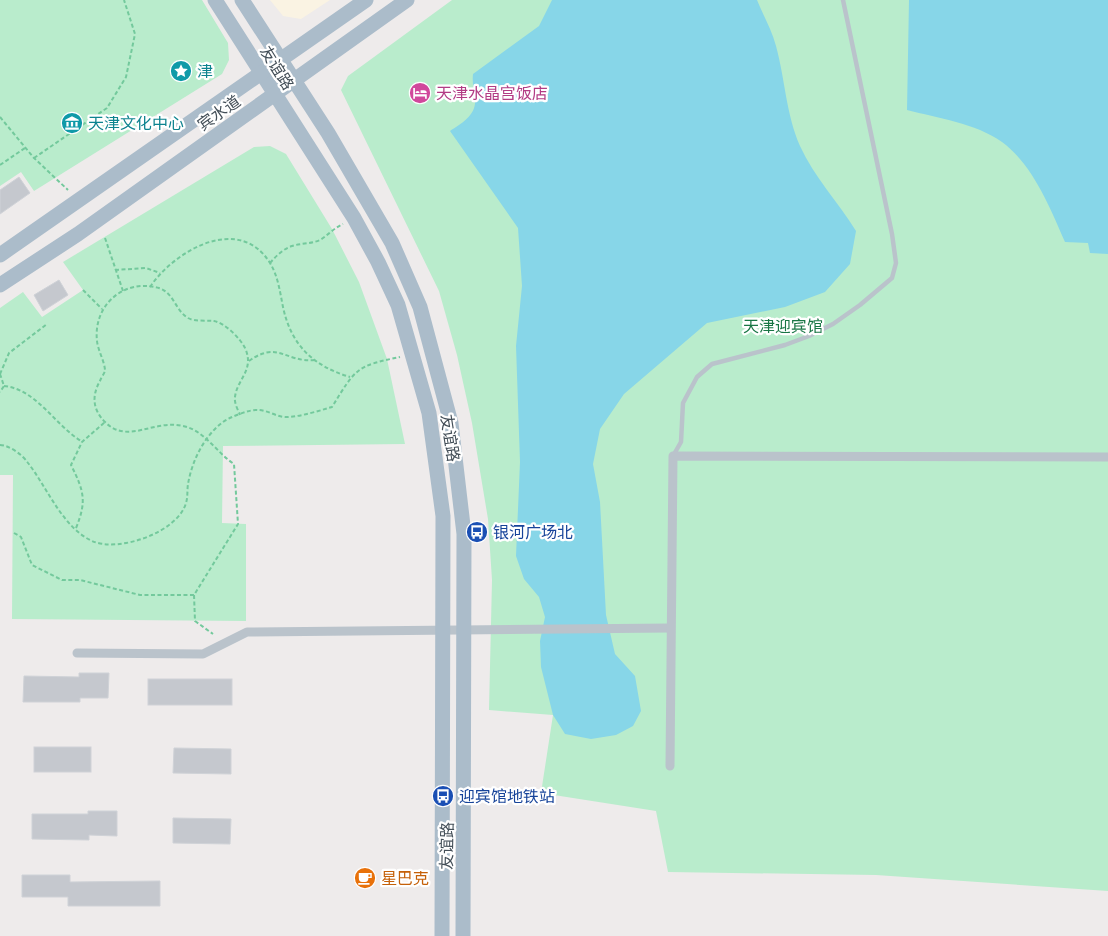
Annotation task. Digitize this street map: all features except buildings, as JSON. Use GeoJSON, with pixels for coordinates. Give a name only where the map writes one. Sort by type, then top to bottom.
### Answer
{"type":"FeatureCollection","features":[{"type":"Feature","properties":{"kind":"main road","name":"友谊路"},"geometry":{"type":"LineString","coordinates":[[214,0],[354,218],[388,282],[429,413],[440,481],[443,516],[442,936]]}},
{"type":"Feature","properties":{"kind":"main road","name":"友谊路"},"geometry":{"type":"LineString","coordinates":[[242,0],[294,81],[392,243],[420,307],[451,423],[464,534],[463,936]]}},
{"type":"Feature","properties":{"kind":"main road","name":"宾水道"},"geometry":{"type":"LineString","coordinates":[[0,256],[366,0]]}},
{"type":"Feature","properties":{"kind":"main road","name":"宾水道"},"geometry":{"type":"LineString","coordinates":[[0,285],[78,234],[407,0]]}},
{"type":"Feature","properties":{"kind":"street"},"geometry":{"type":"LineString","coordinates":[[670,766],[673,456],[1108,457]]}},
{"type":"Feature","properties":{"kind":"street"},"geometry":{"type":"LineString","coordinates":[[77,653],[203,654],[247,632],[442,632],[524,628],[614,630],[670,628]]}},
{"type":"Feature","properties":{"kind":"lane"},"geometry":{"type":"LineString","coordinates":[[673,456],[681,442],[683,403],[697,377],[712,364],[785,345],[809,336],[860,306],[892,278],[896,263],[892,234],[842,0]]}},
{"type":"Feature","properties":{"kind":"path"},"geometry":{"type":"LineString","coordinates":[[34,158],[107,108],[126,78],[135,34],[124,0]]}},
{"type":"Feature","properties":{"kind":"path"},"geometry":{"type":"LineString","coordinates":[[0,117],[34,158],[79,201]]}},
{"type":"Feature","properties":{"kind":"path"},"geometry":{"type":"LineString","coordinates":[[0,165],[25,148]]}},
{"type":"Feature","properties":{"kind":"path"},"geometry":{"type":"LineString","coordinates":[[270,263],[282,251],[292,246],[317,241],[332,229],[354,218]]}},
{"type":"Feature","properties":{"kind":"path"},"geometry":{"type":"LineString","coordinates":[[105,238],[122,291]]}},
{"type":"Feature","properties":{"kind":"path"},"geometry":{"type":"LineString","coordinates":[[150,287],[160,273],[194,246],[218,240],[241,241],[259,250],[270,263],[277,280],[289,329],[314,360],[328,370],[350,377]]}},
{"type":"Feature","properties":{"kind":"path"},"geometry":{"type":"LineString","coordinates":[[115,270],[146,268],[160,273]]}},
{"type":"Feature","properties":{"kind":"path"},"geometry":{"type":"LineString","coordinates":[[213,634],[195,621],[194,595],[238,524],[234,464],[222,457],[206,440],[185,426],[168,424],[151,426],[132,433],[117,430],[104,422],[95,408],[93,396],[105,371],[97,340],[98,323],[102,309],[112,297],[132,287],[160,288],[170,295],[176,306],[188,318],[217,321],[233,333],[245,348],[248,362],[246,374],[237,388],[234,399],[240,415]]}},
{"type":"Feature","properties":{"kind":"path"},"geometry":{"type":"LineString","coordinates":[[83,290],[102,309]]}},
{"type":"Feature","properties":{"kind":"path"},"geometry":{"type":"LineString","coordinates":[[4,386],[0,374],[9,353],[47,324]]}},
{"type":"Feature","properties":{"kind":"path"},"geometry":{"type":"LineString","coordinates":[[248,362],[258,354],[274,351],[306,361],[314,360]]}},
{"type":"Feature","properties":{"kind":"path"},"geometry":{"type":"LineString","coordinates":[[0,445],[6,445],[28,461],[50,499],[75,528],[93,541],[115,544],[139,541],[171,523],[186,504],[188,483],[194,461],[206,440],[223,422],[258,409],[286,417],[332,407],[350,377],[366,364],[412,354]]}},
{"type":"Feature","properties":{"kind":"path"},"geometry":{"type":"LineString","coordinates":[[4,386],[17,387],[33,398],[69,434],[82,442]]}},
{"type":"Feature","properties":{"kind":"path"},"geometry":{"type":"LineString","coordinates":[[0,392],[4,386]]}},
{"type":"Feature","properties":{"kind":"path"},"geometry":{"type":"LineString","coordinates":[[75,528],[82,512],[84,498],[71,465],[82,442],[104,422]]}},
{"type":"Feature","properties":{"kind":"path"},"geometry":{"type":"LineString","coordinates":[[14,533],[21,537],[32,565],[62,580],[80,580],[140,595],[194,595]]}},
{"type":"Feature","properties":{"kind":"shaded area"},"geometry":{"type":"Polygon","coordinates":[[[270,0],[330,0],[301,19],[283,16],[270,0]]]}},
{"type":"Feature","properties":{"kind":"green space","name":"天津文化中心"},"geometry":{"type":"Polygon","coordinates":[[[0,0],[202,0],[228,43],[229,60],[222,74],[34,191],[21,172],[0,186],[0,0]]]}},
{"type":"Feature","properties":{"kind":"green space","name":"天津迎宾馆"},"geometry":{"type":"Polygon","coordinates":[[[452,0],[1108,0],[1108,891],[876,875],[668,872],[656,811],[541,793],[553,715],[489,710],[492,580],[488,519],[472,423],[457,355],[439,291],[341,90],[348,76],[452,0]]]}},
{"type":"Feature","properties":{"kind":"green space"},"geometry":{"type":"Polygon","coordinates":[[[270,146],[286,154],[332,229],[359,282],[387,359],[405,444],[223,446],[222,523],[246,524],[246,621],[12,619],[13,475],[0,475],[0,308],[23,292],[42,317],[83,290],[63,262],[254,147],[270,146]]]}},
{"type":"Feature","properties":{"kind":"water"},"geometry":{"type":"Polygon","coordinates":[[[552,0],[757,0],[774,40],[792,122],[800,146],[819,179],[856,231],[850,264],[825,292],[785,307],[707,323],[624,394],[600,429],[593,464],[600,502],[606,615],[615,654],[635,676],[641,711],[633,726],[616,735],[591,739],[565,734],[553,715],[541,667],[540,641],[545,617],[539,597],[524,579],[516,556],[520,462],[516,346],[522,286],[518,228],[450,131],[468,118],[474,109],[473,74],[539,26],[552,0]]]}},
{"type":"Feature","properties":{"kind":"water"},"geometry":{"type":"Polygon","coordinates":[[[909,0],[1108,0],[1108,254],[1090,253],[1088,243],[1065,242],[1047,201],[1032,175],[1002,142],[980,130],[907,110],[909,0]]]}},
{"type":"Feature","properties":{"kind":"place","name":"津"},"geometry":{"type":"Point","coordinates":[181,71]}},
{"type":"Feature","properties":{"kind":"place","name":"天津水晶宫饭店"},"geometry":{"type":"Point","coordinates":[420,93]}},
{"type":"Feature","properties":{"kind":"place","name":"天津文化中心"},"geometry":{"type":"Point","coordinates":[72,123]}},
{"type":"Feature","properties":{"kind":"place","name":"银河广场北"},"geometry":{"type":"Point","coordinates":[477,532]}},
{"type":"Feature","properties":{"kind":"place","name":"迎宾馆地铁站"},"geometry":{"type":"Point","coordinates":[443,796]}},
{"type":"Feature","properties":{"kind":"place","name":"星巴克"},"geometry":{"type":"Point","coordinates":[365,878]}}]}
